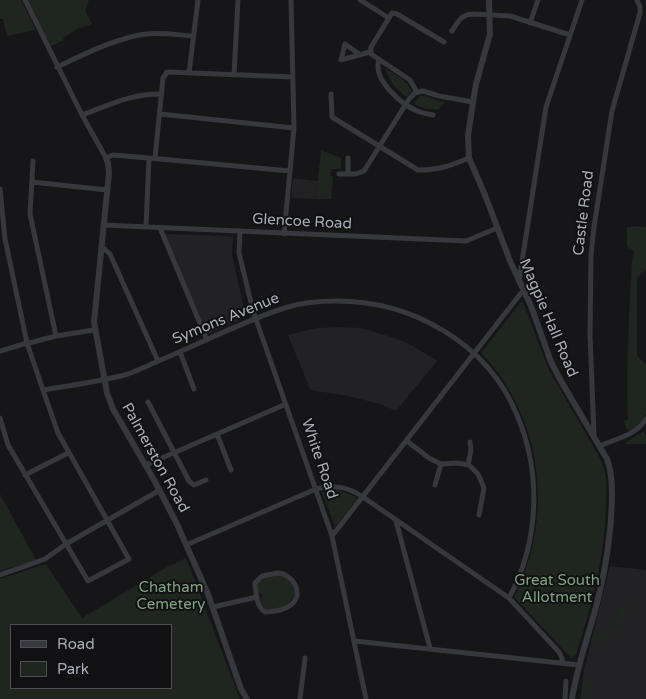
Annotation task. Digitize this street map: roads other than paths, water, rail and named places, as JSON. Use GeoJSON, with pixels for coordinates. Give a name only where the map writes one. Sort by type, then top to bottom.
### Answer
{"type":"FeatureCollection","features":[{"type":"Feature","properties":{"kind":"street"},"geometry":{"type":"LineString","coordinates":[[24,0],[57,67],[106,158],[112,155],[290,171]]}},
{"type":"Feature","properties":{"kind":"street"},"geometry":{"type":"LineString","coordinates":[[190,72],[198,0]]}},
{"type":"Feature","properties":{"kind":"street"},"geometry":{"type":"LineString","coordinates":[[234,75],[238,0]]}},
{"type":"Feature","properties":{"kind":"street"},"geometry":{"type":"LineString","coordinates":[[284,234],[294,128],[291,0]]}},
{"type":"Feature","properties":{"kind":"street"},"geometry":{"type":"LineString","coordinates":[[360,0],[388,18]]}},
{"type":"Feature","properties":{"kind":"street","name":"Magpie Hall Road"},"geometry":{"type":"LineString","coordinates":[[489,0],[490,34],[476,84],[467,141],[469,158],[534,313],[554,368],[608,460],[611,472],[610,538],[598,598],[579,665],[572,699]]}},
{"type":"Feature","properties":{"kind":"street"},"geometry":{"type":"LineString","coordinates":[[530,23],[538,0]]}},
{"type":"Feature","properties":{"kind":"street"},"geometry":{"type":"LineString","coordinates":[[519,281],[546,107],[582,0]]}},
{"type":"Feature","properties":{"kind":"street","name":"Castle Road"},"geometry":{"type":"LineString","coordinates":[[594,435],[590,335],[591,255],[612,111],[643,11],[637,0]]}},
{"type":"Feature","properties":{"kind":"street"},"geometry":{"type":"LineString","coordinates":[[370,52],[370,48],[392,13],[397,14],[444,42]]}},
{"type":"Feature","properties":{"kind":"street"},"geometry":{"type":"LineString","coordinates":[[452,31],[458,20],[469,14],[510,16],[570,35]]}},
{"type":"Feature","properties":{"kind":"street"},"geometry":{"type":"LineString","coordinates":[[57,67],[120,41],[139,36],[168,34],[193,36]]}},
{"type":"Feature","properties":{"kind":"street"},"geometry":{"type":"LineString","coordinates":[[359,54],[370,52]]}},
{"type":"Feature","properties":{"kind":"street"},"geometry":{"type":"LineString","coordinates":[[370,52],[378,60],[410,80],[417,92]]}},
{"type":"Feature","properties":{"kind":"street"},"geometry":{"type":"LineString","coordinates":[[378,60],[377,67],[382,80],[390,91],[405,104],[419,112],[433,115]]}},
{"type":"Feature","properties":{"kind":"street"},"geometry":{"type":"LineString","coordinates":[[146,226],[152,158],[165,74],[168,72],[190,72],[293,77]]}},
{"type":"Feature","properties":{"kind":"street"},"geometry":{"type":"LineString","coordinates":[[339,174],[356,174],[364,170],[405,104],[417,92],[426,91],[439,96],[473,102]]}},
{"type":"Feature","properties":{"kind":"street"},"geometry":{"type":"LineString","coordinates":[[82,115],[135,96],[162,94]]}},
{"type":"Feature","properties":{"kind":"street"},"geometry":{"type":"LineString","coordinates":[[331,94],[332,117],[418,170],[448,167],[469,158]]}},
{"type":"Feature","properties":{"kind":"street"},"geometry":{"type":"LineString","coordinates":[[160,114],[294,128]]}},
{"type":"Feature","properties":{"kind":"street","name":"Palmerston Road"},"geometry":{"type":"LineString","coordinates":[[106,158],[109,168],[94,310],[94,330],[104,379],[113,409],[160,490],[186,545],[213,608],[241,689],[247,699]]}},
{"type":"Feature","properties":{"kind":"street"},"geometry":{"type":"LineString","coordinates":[[348,158],[348,174]]}},
{"type":"Feature","properties":{"kind":"street"},"geometry":{"type":"LineString","coordinates":[[33,161],[30,214],[56,336]]}},
{"type":"Feature","properties":{"kind":"street"},"geometry":{"type":"LineString","coordinates":[[32,182],[107,190]]}},
{"type":"Feature","properties":{"kind":"street"},"geometry":{"type":"LineString","coordinates":[[0,189],[2,240],[28,343],[43,390],[58,433],[129,559],[88,581],[24,475],[8,445],[0,418]]}},
{"type":"Feature","properties":{"kind":"street","name":"Glencoe Road"},"geometry":{"type":"LineString","coordinates":[[103,225],[466,242],[497,228]]}},
{"type":"Feature","properties":{"kind":"street"},"geometry":{"type":"LineString","coordinates":[[160,228],[207,340]]}},
{"type":"Feature","properties":{"kind":"street","name":"White Road"},"geometry":{"type":"LineString","coordinates":[[240,231],[239,254],[256,319],[332,536],[366,699]]}},
{"type":"Feature","properties":{"kind":"street"},"geometry":{"type":"LineString","coordinates":[[101,246],[110,254],[158,361]]}},
{"type":"Feature","properties":{"kind":"street"},"geometry":{"type":"LineString","coordinates":[[332,536],[524,292]]}},
{"type":"Feature","properties":{"kind":"street","name":"Symons Avenue"},"geometry":{"type":"LineString","coordinates":[[43,390],[128,374],[290,306],[354,301],[376,304],[405,312],[431,323],[475,354],[495,375],[513,406],[523,431],[532,463],[534,500],[529,543],[509,598]]}},
{"type":"Feature","properties":{"kind":"street"},"geometry":{"type":"LineString","coordinates":[[0,350],[56,336],[94,330]]}},
{"type":"Feature","properties":{"kind":"street"},"geometry":{"type":"LineString","coordinates":[[180,352],[194,389]]}},
{"type":"Feature","properties":{"kind":"street"},"geometry":{"type":"LineString","coordinates":[[148,402],[189,481],[194,486],[206,480]]}},
{"type":"Feature","properties":{"kind":"street"},"geometry":{"type":"LineString","coordinates":[[146,465],[286,404]]}},
{"type":"Feature","properties":{"kind":"street"},"geometry":{"type":"LineString","coordinates":[[600,446],[644,427],[646,419]]}},
{"type":"Feature","properties":{"kind":"street"},"geometry":{"type":"LineString","coordinates":[[217,434],[231,470]]}},
{"type":"Feature","properties":{"kind":"street"},"geometry":{"type":"LineString","coordinates":[[407,441],[429,458],[441,464],[457,463],[468,465],[478,474],[484,488],[479,515]]}},
{"type":"Feature","properties":{"kind":"street"},"geometry":{"type":"LineString","coordinates":[[468,465],[471,450],[470,442]]}},
{"type":"Feature","properties":{"kind":"street"},"geometry":{"type":"LineString","coordinates":[[24,475],[68,452]]}},
{"type":"Feature","properties":{"kind":"street"},"geometry":{"type":"LineString","coordinates":[[435,485],[441,464]]}},
{"type":"Feature","properties":{"kind":"street"},"geometry":{"type":"LineString","coordinates":[[186,545],[316,489],[326,486],[342,486],[364,497],[509,598],[559,652],[562,662]]}},
{"type":"Feature","properties":{"kind":"street"},"geometry":{"type":"LineString","coordinates":[[0,575],[45,559],[66,544],[160,490]]}},
{"type":"Feature","properties":{"kind":"street"},"geometry":{"type":"LineString","coordinates":[[396,520],[430,648]]}},
{"type":"Feature","properties":{"kind":"street"},"geometry":{"type":"LineString","coordinates":[[278,573],[286,574],[296,585],[296,598],[288,607],[265,612],[261,610],[257,596],[255,583],[262,576],[278,573]]}},
{"type":"Feature","properties":{"kind":"street"},"geometry":{"type":"LineString","coordinates":[[213,608],[257,596]]}},
{"type":"Feature","properties":{"kind":"street"},"geometry":{"type":"LineString","coordinates":[[354,640],[579,665]]}},
{"type":"Feature","properties":{"kind":"street"},"geometry":{"type":"LineString","coordinates":[[300,699],[305,658]]}},
{"type":"Feature","properties":{"kind":"street"},"geometry":{"type":"LineString","coordinates":[[564,699],[566,681]]}},
{"type":"Feature","properties":{"kind":"park label","name":"Great South Allotment"},"geometry":{"type":"Point","coordinates":[557,590]}},
{"type":"Feature","properties":{"kind":"park label","name":"Chatham Cemetery"},"geometry":{"type":"Point","coordinates":[171,596]}}]}
